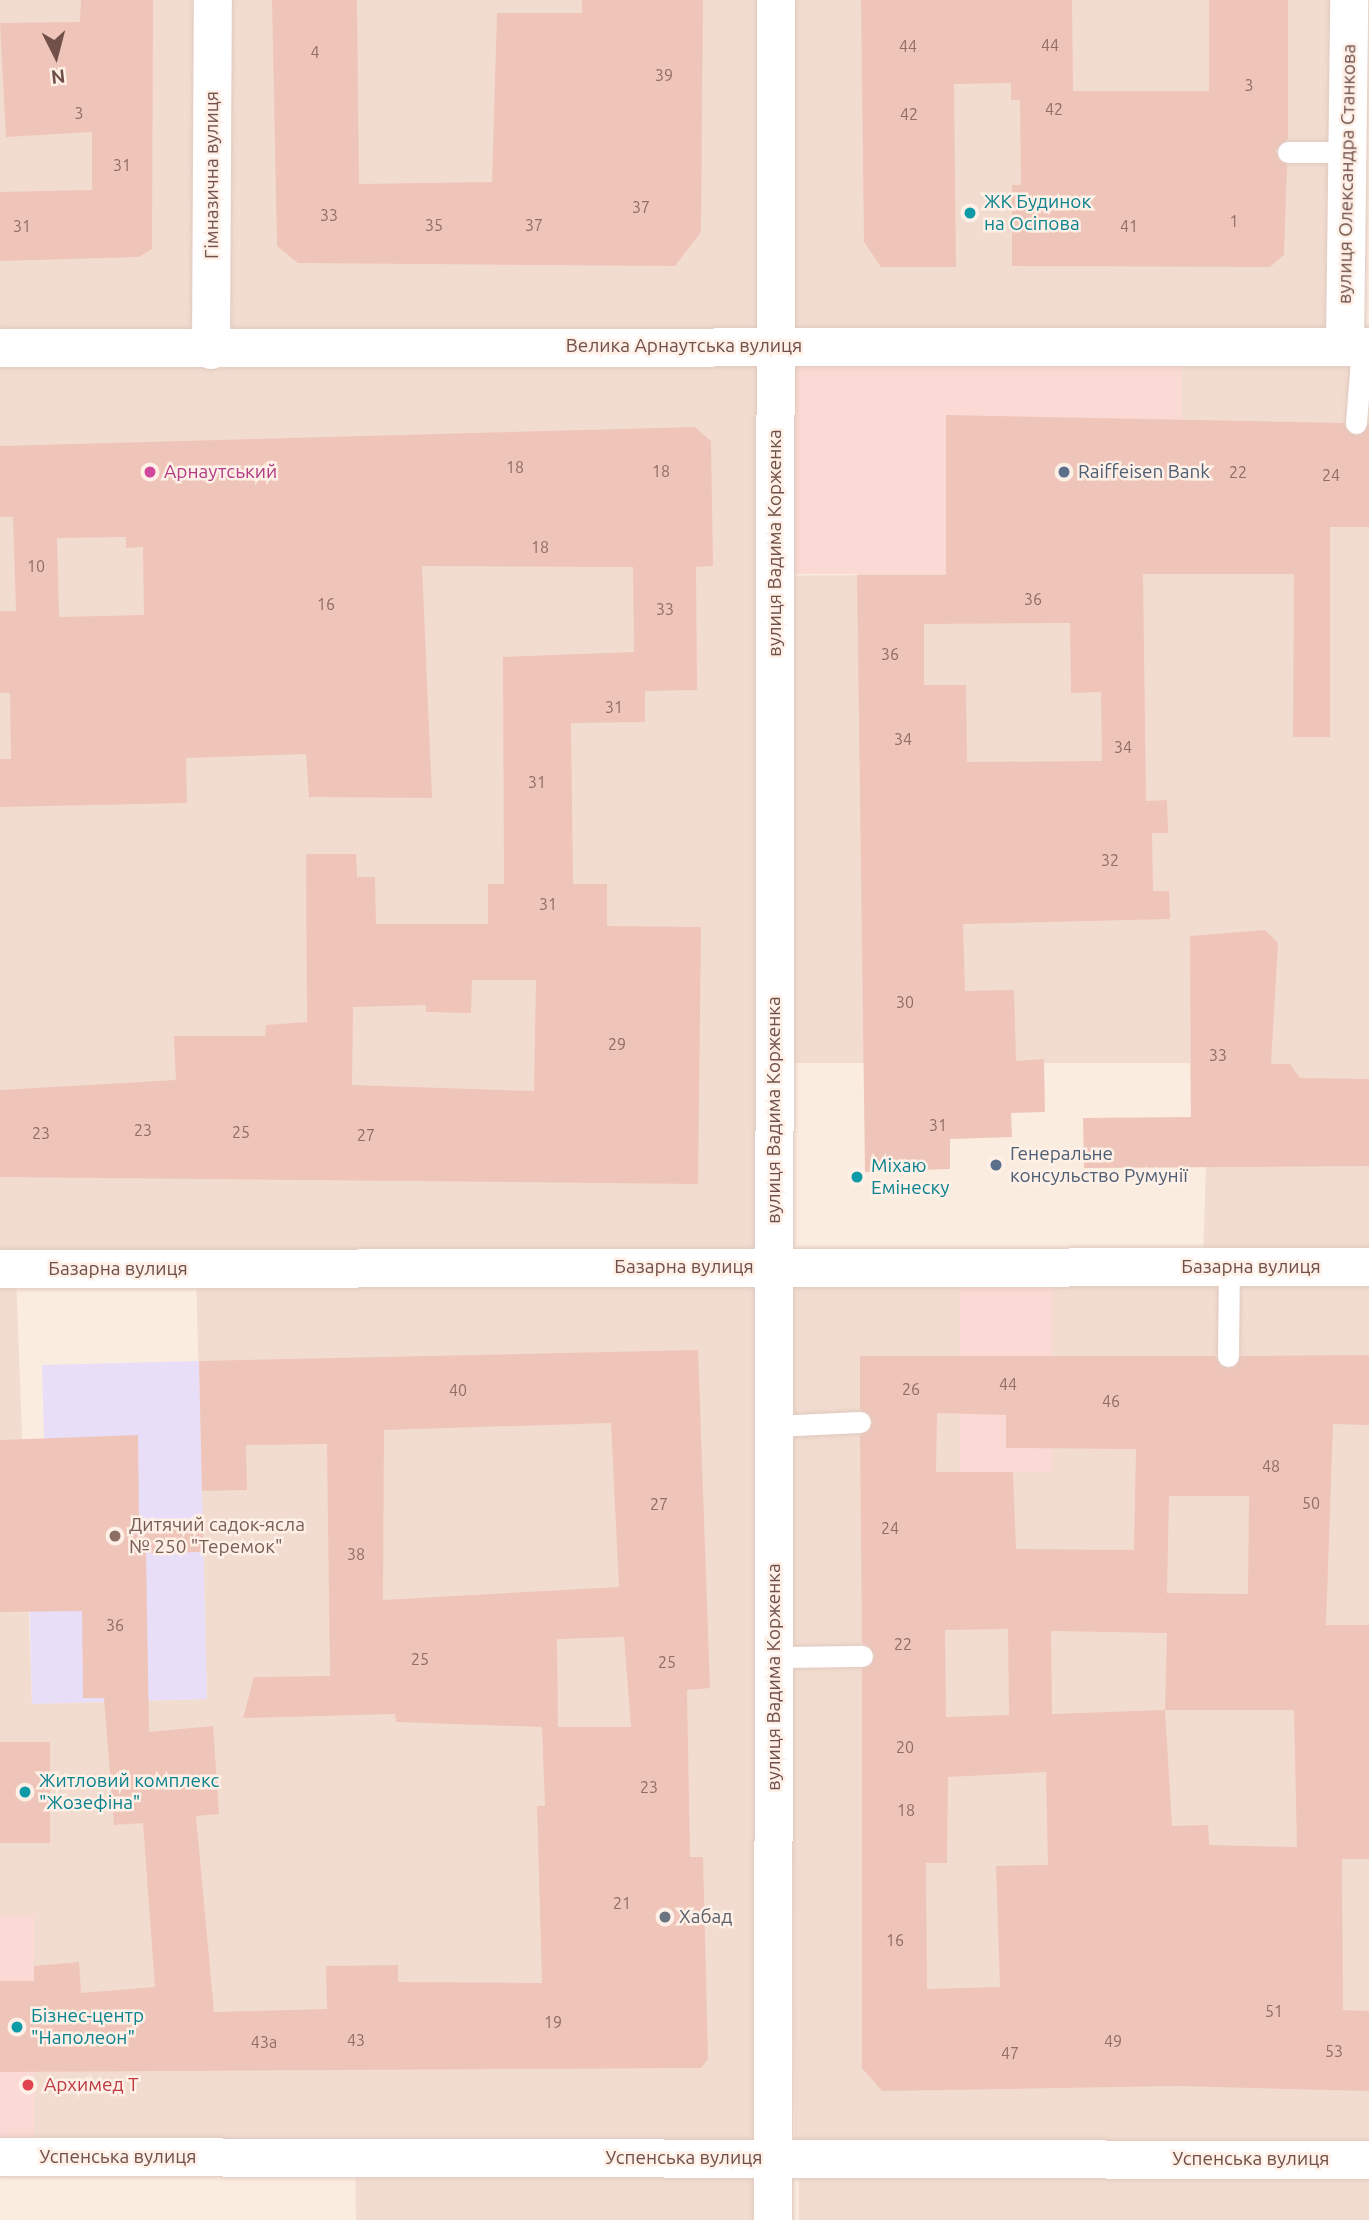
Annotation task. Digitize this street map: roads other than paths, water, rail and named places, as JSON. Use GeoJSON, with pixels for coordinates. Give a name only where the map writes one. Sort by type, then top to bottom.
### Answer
{"type":"FeatureCollection","features":[{"type":"Feature","properties":{"kind":"main road","name":"Гімназична вулиця"},"geometry":{"type":"LineString","coordinates":[[211,350],[213,0]]}},
{"type":"Feature","properties":{"kind":"main road","name":"вулиця Вадима Корженка"},"geometry":{"type":"LineString","coordinates":[[773,2220],[776,0]]}},
{"type":"Feature","properties":{"kind":"main road","name":"вулиця Олександра Станкова"},"geometry":{"type":"LineString","coordinates":[[1349,0],[1347,152],[1359,347]]}},
{"type":"Feature","properties":{"kind":"main road","name":"Велика Арнаутська вулиця"},"geometry":{"type":"LineString","coordinates":[[0,348],[211,350],[775,345],[1359,347]]}},
{"type":"Feature","properties":{"kind":"main road","name":"Базарна вулиця"},"geometry":{"type":"LineString","coordinates":[[0,1269],[1369,1267]]}},
{"type":"Feature","properties":{"kind":"main road","name":"Успенська вулиця"},"geometry":{"type":"LineString","coordinates":[[0,2157],[1369,2160]]}},
{"type":"Feature","properties":{"kind":"lane"},"geometry":{"type":"LineString","coordinates":[[1288,152],[1347,152]]}},
{"type":"Feature","properties":{"kind":"lane"},"geometry":{"type":"LineString","coordinates":[[1356,423],[1359,347]]}},
{"type":"Feature","properties":{"kind":"lane"},"geometry":{"type":"LineString","coordinates":[[1228,1267],[1228,1356]]}},
{"type":"Feature","properties":{"kind":"lane"},"geometry":{"type":"LineString","coordinates":[[774,1426],[860,1422]]}},
{"type":"Feature","properties":{"kind":"lane"},"geometry":{"type":"LineString","coordinates":[[774,1657],[862,1656]]}},
{"type":"Feature","properties":{"kind":"place","name":"ЖК Будинок на Осіпова"},"geometry":{"type":"Point","coordinates":[970,213]}},
{"type":"Feature","properties":{"kind":"place","name":"Арнаутський"},"geometry":{"type":"Point","coordinates":[150,472]}},
{"type":"Feature","properties":{"kind":"place","name":"Raiffeisen Bank"},"geometry":{"type":"Point","coordinates":[1064,472]}},
{"type":"Feature","properties":{"kind":"place","name":"Генеральне консульство Румунії"},"geometry":{"type":"Point","coordinates":[996,1165]}},
{"type":"Feature","properties":{"kind":"place","name":"Міхаю Емінеску"},"geometry":{"type":"Point","coordinates":[857,1177]}},
{"type":"Feature","properties":{"kind":"place","name":"Дитячий садок-ясла № 250 \"Теремок\""},"geometry":{"type":"Point","coordinates":[115,1536]}},
{"type":"Feature","properties":{"kind":"place","name":"Житловий комплекс \"Жозефіна\""},"geometry":{"type":"Point","coordinates":[25,1792]}},
{"type":"Feature","properties":{"kind":"place","name":"Хабад"},"geometry":{"type":"Point","coordinates":[665,1917]}},
{"type":"Feature","properties":{"kind":"place","name":"Бізнес-центр \"Наполеон\""},"geometry":{"type":"Point","coordinates":[17,2027]}},
{"type":"Feature","properties":{"kind":"place","name":"Архимед Т"},"geometry":{"type":"Point","coordinates":[28,2085]}}]}
